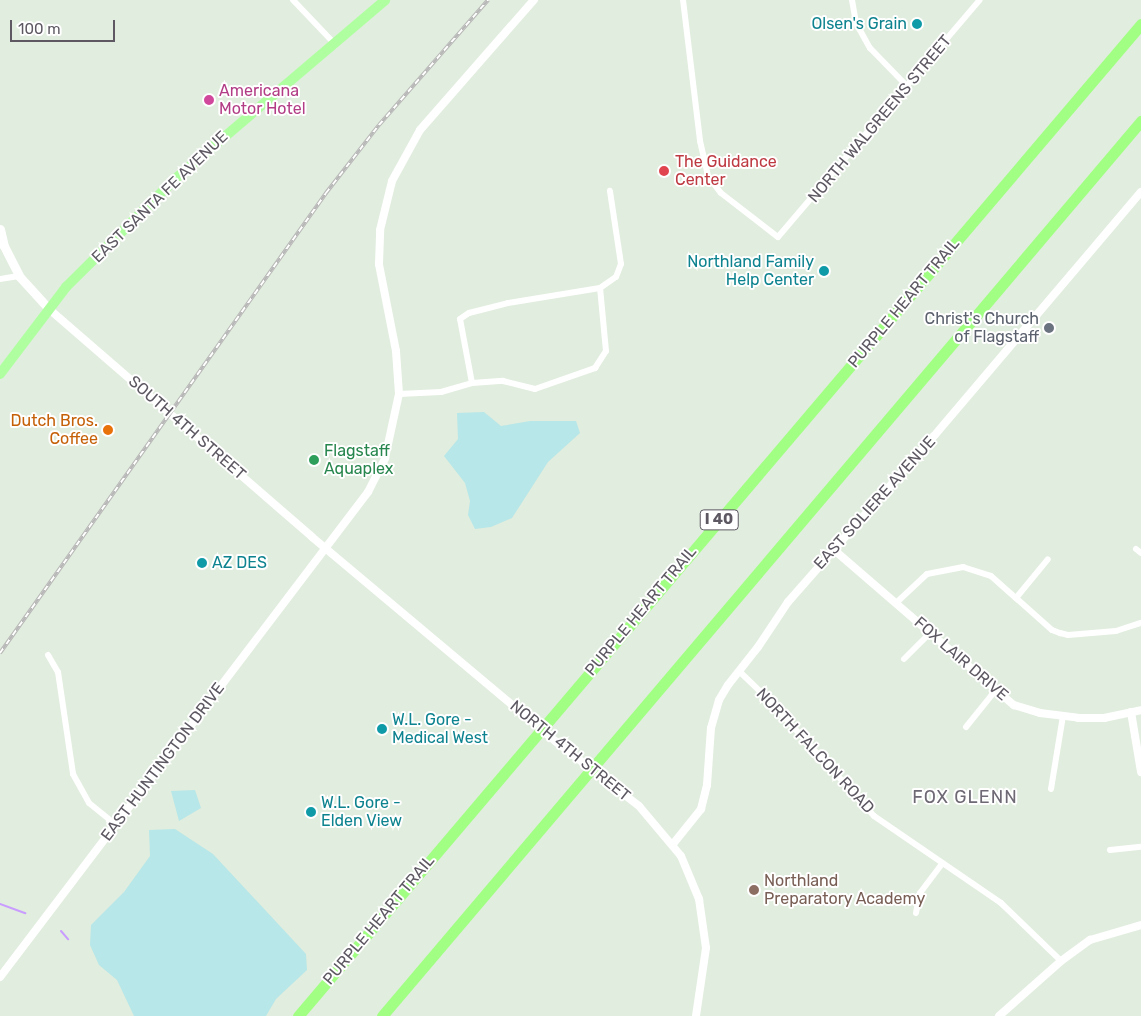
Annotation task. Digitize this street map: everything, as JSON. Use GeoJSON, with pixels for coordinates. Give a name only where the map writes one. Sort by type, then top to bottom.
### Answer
{"type":"FeatureCollection","features":[{"type":"Feature","properties":{"kind":"highway","name":"PURPLE HEART TRAIL"},"geometry":{"type":"LineString","coordinates":[[298,1016],[1141,24]]}},
{"type":"Feature","properties":{"kind":"highway"},"geometry":{"type":"LineString","coordinates":[[382,1016],[1141,121]]}},
{"type":"Feature","properties":{"kind":"main road","name":"EAST SANTA FE AVENUE"},"geometry":{"type":"LineString","coordinates":[[0,374],[66,287],[175,179],[385,0]]}},
{"type":"Feature","properties":{"kind":"main road"},"geometry":{"type":"LineString","coordinates":[[0,229],[4,246],[20,276],[49,309]]}},
{"type":"Feature","properties":{"kind":"street"},"geometry":{"type":"LineString","coordinates":[[293,0],[334,43]]}},
{"type":"Feature","properties":{"kind":"street","name":"EAST HUNTINGTON DRIVE"},"geometry":{"type":"LineString","coordinates":[[0,977],[325,546],[368,492],[385,458],[399,394],[396,351],[379,264],[380,230],[392,181],[420,130],[534,0]]}},
{"type":"Feature","properties":{"kind":"street","name":"NORTH WALGREENS STREET"},"geometry":{"type":"LineString","coordinates":[[683,0],[700,141],[708,176],[721,194],[778,237],[980,0]]}},
{"type":"Feature","properties":{"kind":"street"},"geometry":{"type":"LineString","coordinates":[[852,0],[856,23],[870,48],[907,86]]}},
{"type":"Feature","properties":{"kind":"street"},"geometry":{"type":"LineString","coordinates":[[472,383],[460,319],[468,313],[508,303],[600,288],[620,271],[610,191]]}},
{"type":"Feature","properties":{"kind":"street","name":"EAST SOLIERE AVENUE"},"geometry":{"type":"LineString","coordinates":[[673,844],[701,808],[707,785],[714,714],[719,700],[788,602],[934,436],[1141,192]]}},
{"type":"Feature","properties":{"kind":"street"},"geometry":{"type":"LineString","coordinates":[[0,279],[20,276]]}},
{"type":"Feature","properties":{"kind":"street"},"geometry":{"type":"LineString","coordinates":[[399,394],[441,392],[472,383],[503,381],[535,388],[595,368],[606,351],[600,288]]}},
{"type":"Feature","properties":{"kind":"street","name":"SOUTH 4TH STREET"},"geometry":{"type":"LineString","coordinates":[[49,309],[325,546]]}},
{"type":"Feature","properties":{"kind":"street","name":"NORTH 4TH STREET"},"geometry":{"type":"LineString","coordinates":[[325,546],[555,741],[639,806],[673,844],[691,876],[705,927],[705,965],[697,1016]]}},
{"type":"Feature","properties":{"kind":"street","name":"FOX LAIR DRIVE"},"geometry":{"type":"LineString","coordinates":[[833,549],[896,602],[995,691],[1014,705],[1064,716],[1104,718],[1141,710]]}},
{"type":"Feature","properties":{"kind":"street"},"geometry":{"type":"LineString","coordinates":[[1016,598],[1048,559]]}},
{"type":"Feature","properties":{"kind":"street"},"geometry":{"type":"LineString","coordinates":[[896,602],[927,574],[962,567],[991,576],[1052,630],[1068,635],[1116,631],[1141,623]]}},
{"type":"Feature","properties":{"kind":"street"},"geometry":{"type":"LineString","coordinates":[[904,659],[930,633]]}},
{"type":"Feature","properties":{"kind":"street"},"geometry":{"type":"LineString","coordinates":[[48,655],[58,672],[73,774],[89,803],[115,824]]}},
{"type":"Feature","properties":{"kind":"street","name":"NORTH FALCON ROAD"},"geometry":{"type":"LineString","coordinates":[[739,671],[874,816],[1001,903],[1061,961]]}},
{"type":"Feature","properties":{"kind":"street"},"geometry":{"type":"LineString","coordinates":[[966,727],[995,691]]}},
{"type":"Feature","properties":{"kind":"street"},"geometry":{"type":"LineString","coordinates":[[1131,712],[1141,772]]}},
{"type":"Feature","properties":{"kind":"street"},"geometry":{"type":"LineString","coordinates":[[1051,789],[1064,716]]}},
{"type":"Feature","properties":{"kind":"street"},"geometry":{"type":"LineString","coordinates":[[1110,850],[1141,847]]}},
{"type":"Feature","properties":{"kind":"street"},"geometry":{"type":"LineString","coordinates":[[916,913],[920,893],[942,864]]}},
{"type":"Feature","properties":{"kind":"street"},"geometry":{"type":"LineString","coordinates":[[999,1016],[1061,961],[1090,940],[1141,925]]}},
{"type":"Feature","properties":{"kind":"shaded area"},"geometry":{"type":"Polygon","coordinates":[[[484,412],[501,426],[530,421],[576,421],[580,433],[548,462],[512,518],[491,527],[475,529],[468,515],[470,501],[465,483],[444,456],[458,439],[457,413],[484,412]]]}},
{"type":"Feature","properties":{"kind":"shaded area"},"geometry":{"type":"Polygon","coordinates":[[[195,790],[201,808],[179,821],[171,791],[195,790]]]}},
{"type":"Feature","properties":{"kind":"shaded area"},"geometry":{"type":"Polygon","coordinates":[[[175,829],[213,854],[306,954],[307,970],[276,999],[266,1016],[134,1016],[117,980],[99,965],[90,945],[91,925],[124,892],[150,856],[149,830],[175,829]]]}},
{"type":"Feature","properties":{"kind":"waterway"},"geometry":{"type":"LineString","coordinates":[[0,904],[25,913]]}},
{"type":"Feature","properties":{"kind":"waterway"},"geometry":{"type":"LineString","coordinates":[[61,931],[68,939]]}},
{"type":"Feature","properties":{"kind":"railway"},"geometry":{"type":"LineString","coordinates":[[0,653],[326,193],[379,125],[488,0]]}},
{"type":"Feature","properties":{"kind":"place","name":"Olsen's Grain"},"geometry":{"type":"Point","coordinates":[917,24]}},
{"type":"Feature","properties":{"kind":"place","name":"Americana Motor Hotel"},"geometry":{"type":"Point","coordinates":[209,100]}},
{"type":"Feature","properties":{"kind":"place","name":"The Guidance Center"},"geometry":{"type":"Point","coordinates":[664,171]}},
{"type":"Feature","properties":{"kind":"place","name":"Northland Family Help Center"},"geometry":{"type":"Point","coordinates":[824,271]}},
{"type":"Feature","properties":{"kind":"place","name":"Christ's Church of Flagstaff"},"geometry":{"type":"Point","coordinates":[1049,328]}},
{"type":"Feature","properties":{"kind":"place","name":"Dutch Bros. Coffee"},"geometry":{"type":"Point","coordinates":[108,430]}},
{"type":"Feature","properties":{"kind":"place","name":"Flagstaff Aquaplex"},"geometry":{"type":"Point","coordinates":[314,460]}},
{"type":"Feature","properties":{"kind":"place","name":"AZ DES"},"geometry":{"type":"Point","coordinates":[202,563]}},
{"type":"Feature","properties":{"kind":"place","name":"W.L. Gore - Medical West"},"geometry":{"type":"Point","coordinates":[382,729]}},
{"type":"Feature","properties":{"kind":"place","name":"W.L. Gore - Elden View"},"geometry":{"type":"Point","coordinates":[311,812]}},
{"type":"Feature","properties":{"kind":"place","name":"Northland Preparatory Academy"},"geometry":{"type":"Point","coordinates":[754,890]}},
{"type":"Feature","properties":{"kind":"district","name":"FOX GLENN"},"geometry":{"type":"Point","coordinates":[965,797]}}]}
